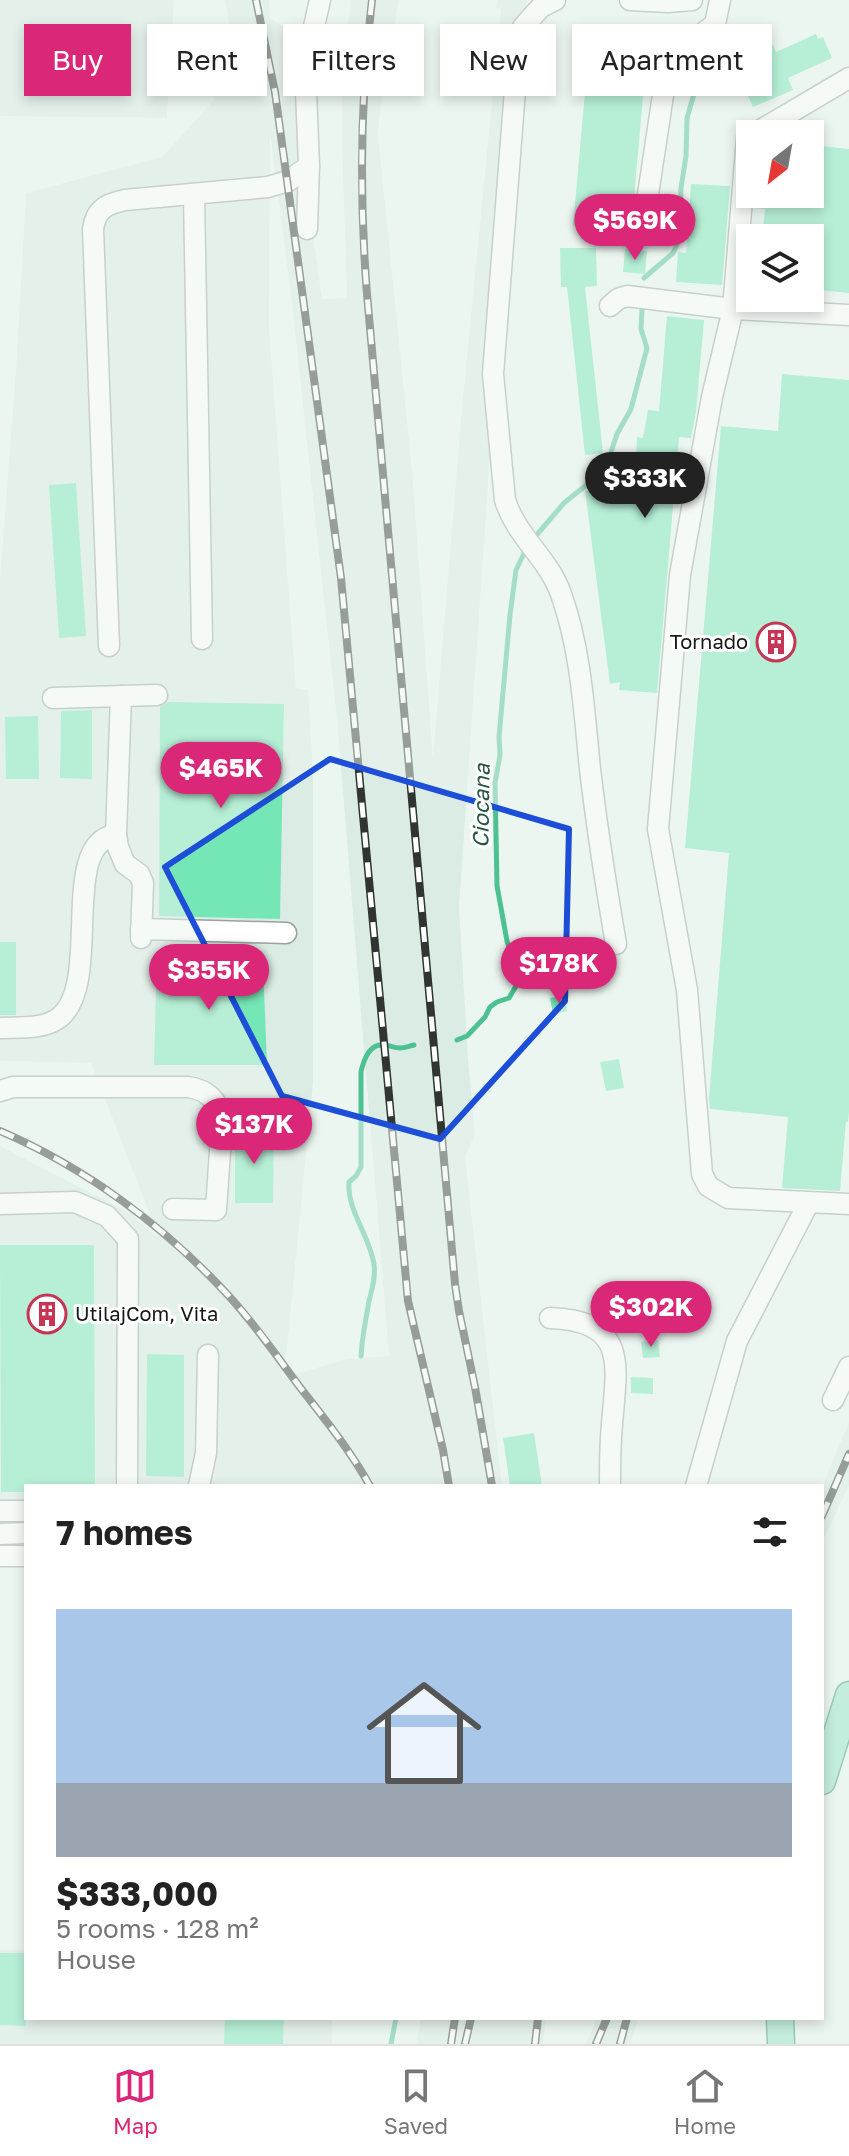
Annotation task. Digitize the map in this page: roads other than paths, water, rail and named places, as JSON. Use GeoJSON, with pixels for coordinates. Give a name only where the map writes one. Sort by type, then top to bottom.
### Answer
{"type":"FeatureCollection","features":[{"type":"Feature","properties":{"kind":"main road"},"geometry":{"type":"LineString","coordinates":[[824,1775],[849,1695]]}},
{"type":"Feature","properties":{"kind":"main road"},"geometry":{"type":"LineString","coordinates":[[780,2020],[781,2044]]}},
{"type":"Feature","properties":{"kind":"lane"},"geometry":{"type":"LineString","coordinates":[[307,229],[309,166],[305,66],[320,0]]}},
{"type":"Feature","properties":{"kind":"lane"},"geometry":{"type":"LineString","coordinates":[[555,0],[541,7],[521,32],[493,374],[505,500],[509,513],[551,573],[561,593],[577,651],[598,843],[616,944]]}},
{"type":"Feature","properties":{"kind":"lane"},"geometry":{"type":"LineString","coordinates":[[630,0],[692,0]]}},
{"type":"Feature","properties":{"kind":"lane"},"geometry":{"type":"LineString","coordinates":[[643,228],[663,95],[672,67],[683,49],[715,24],[720,0]]}},
{"type":"Feature","properties":{"kind":"lane"},"geometry":{"type":"LineString","coordinates":[[778,120],[849,78]]}},
{"type":"Feature","properties":{"kind":"lane"},"geometry":{"type":"LineString","coordinates":[[109,646],[95,219],[102,207],[110,203],[268,187],[288,181],[309,166]]}},
{"type":"Feature","properties":{"kind":"lane"},"geometry":{"type":"LineString","coordinates":[[194,195],[202,639]]}},
{"type":"Feature","properties":{"kind":"lane"},"geometry":{"type":"LineString","coordinates":[[741,208],[733,309],[712,397],[680,575],[658,829],[687,990],[702,1174],[708,1186],[728,1198],[849,1204]]}},
{"type":"Feature","properties":{"kind":"lane"},"geometry":{"type":"LineString","coordinates":[[610,306],[627,296],[733,309],[849,315]]}},
{"type":"Feature","properties":{"kind":"lane"},"geometry":{"type":"LineString","coordinates":[[53,698],[157,695]]}},
{"type":"Feature","properties":{"kind":"lane"},"geometry":{"type":"LineString","coordinates":[[121,696],[116,835],[125,864],[139,874],[143,883],[141,933],[286,933]]}},
{"type":"Feature","properties":{"kind":"lane"},"geometry":{"type":"LineString","coordinates":[[0,1028],[35,1027],[48,1023],[59,1018],[74,999],[80,974],[87,866],[94,849],[103,839],[116,835]]}},
{"type":"Feature","properties":{"kind":"lane"},"geometry":{"type":"LineString","coordinates":[[0,1091],[13,1087],[188,1087],[208,1093],[220,1110],[222,1121],[216,1210],[173,1209]]}},
{"type":"Feature","properties":{"kind":"lane"},"geometry":{"type":"LineString","coordinates":[[0,1204],[75,1202],[107,1216],[128,1239],[127,1484]]}},
{"type":"Feature","properties":{"kind":"lane"},"geometry":{"type":"LineString","coordinates":[[697,1484],[737,1341],[808,1204]]}},
{"type":"Feature","properties":{"kind":"lane"},"geometry":{"type":"LineString","coordinates":[[550,1318],[569,1318],[589,1324],[601,1331],[615,1354],[610,1484]]}},
{"type":"Feature","properties":{"kind":"lane"},"geometry":{"type":"LineString","coordinates":[[199,1484],[206,1453],[208,1355]]}},
{"type":"Feature","properties":{"kind":"lane"},"geometry":{"type":"LineString","coordinates":[[833,1400],[849,1367]]}},
{"type":"Feature","properties":{"kind":"lane"},"geometry":{"type":"LineString","coordinates":[[0,1511],[24,1511]]}},
{"type":"Feature","properties":{"kind":"lane"},"geometry":{"type":"LineString","coordinates":[[0,1534],[24,1533]]}},
{"type":"Feature","properties":{"kind":"lane"},"geometry":{"type":"LineString","coordinates":[[0,1556],[24,1556]]}},
{"type":"Feature","properties":{"kind":"waterway","name":"Ciocana"},"geometry":{"type":"LineString","coordinates":[[644,278],[673,253],[677,245],[687,118],[693,96]]}},
{"type":"Feature","properties":{"kind":"waterway","name":"Ciocana"},"geometry":{"type":"LineString","coordinates":[[534,538],[564,503],[600,474],[610,455],[631,409],[647,348],[641,329],[642,308]]}},
{"type":"Feature","properties":{"kind":"waterway","name":"Ciocana"},"geometry":{"type":"LineString","coordinates":[[457,1040],[467,1036],[490,1007],[509,998],[519,981],[507,941],[497,886],[495,783],[516,570],[527,547]]}},
{"type":"Feature","properties":{"kind":"waterway","name":"Ciocana"},"geometry":{"type":"LineString","coordinates":[[361,1356],[374,1273],[371,1253],[349,1193],[349,1182],[361,1167],[361,1072],[366,1057],[376,1046],[400,1048],[414,1045]]}},
{"type":"Feature","properties":{"kind":"waterway","name":"Ciocana"},"geometry":{"type":"LineString","coordinates":[[391,2044],[396,2020]]}},
{"type":"Feature","properties":{"kind":"railway"},"geometry":{"type":"LineString","coordinates":[[256,0],[275,92],[341,578],[408,1301],[449,1484]]}},
{"type":"Feature","properties":{"kind":"railway"},"geometry":{"type":"LineString","coordinates":[[372,0],[362,147],[367,294],[455,1284],[492,1484]]}},
{"type":"Feature","properties":{"kind":"railway"},"geometry":{"type":"LineString","coordinates":[[0,1131],[93,1181],[150,1222],[203,1269],[256,1328],[336,1434],[369,1484]]}},
{"type":"Feature","properties":{"kind":"railway"},"geometry":{"type":"LineString","coordinates":[[824,1511],[849,1454]]}},
{"type":"Feature","properties":{"kind":"railway"},"geometry":{"type":"LineString","coordinates":[[451,2044],[455,2020]]}},
{"type":"Feature","properties":{"kind":"railway"},"geometry":{"type":"LineString","coordinates":[[465,2044],[471,2020]]}},
{"type":"Feature","properties":{"kind":"railway"},"geometry":{"type":"LineString","coordinates":[[535,2044],[538,2020]]}},
{"type":"Feature","properties":{"kind":"railway"},"geometry":{"type":"LineString","coordinates":[[596,2044],[606,2020]]}},
{"type":"Feature","properties":{"kind":"railway"},"geometry":{"type":"LineString","coordinates":[[620,2044],[626,2020]]}},
{"type":"Feature","properties":{"kind":"place","name":"Tornado"},"geometry":{"type":"Point","coordinates":[776,642]}},
{"type":"Feature","properties":{"kind":"place","name":"UtilajCom, Vita"},"geometry":{"type":"Point","coordinates":[47,1314]}}]}
